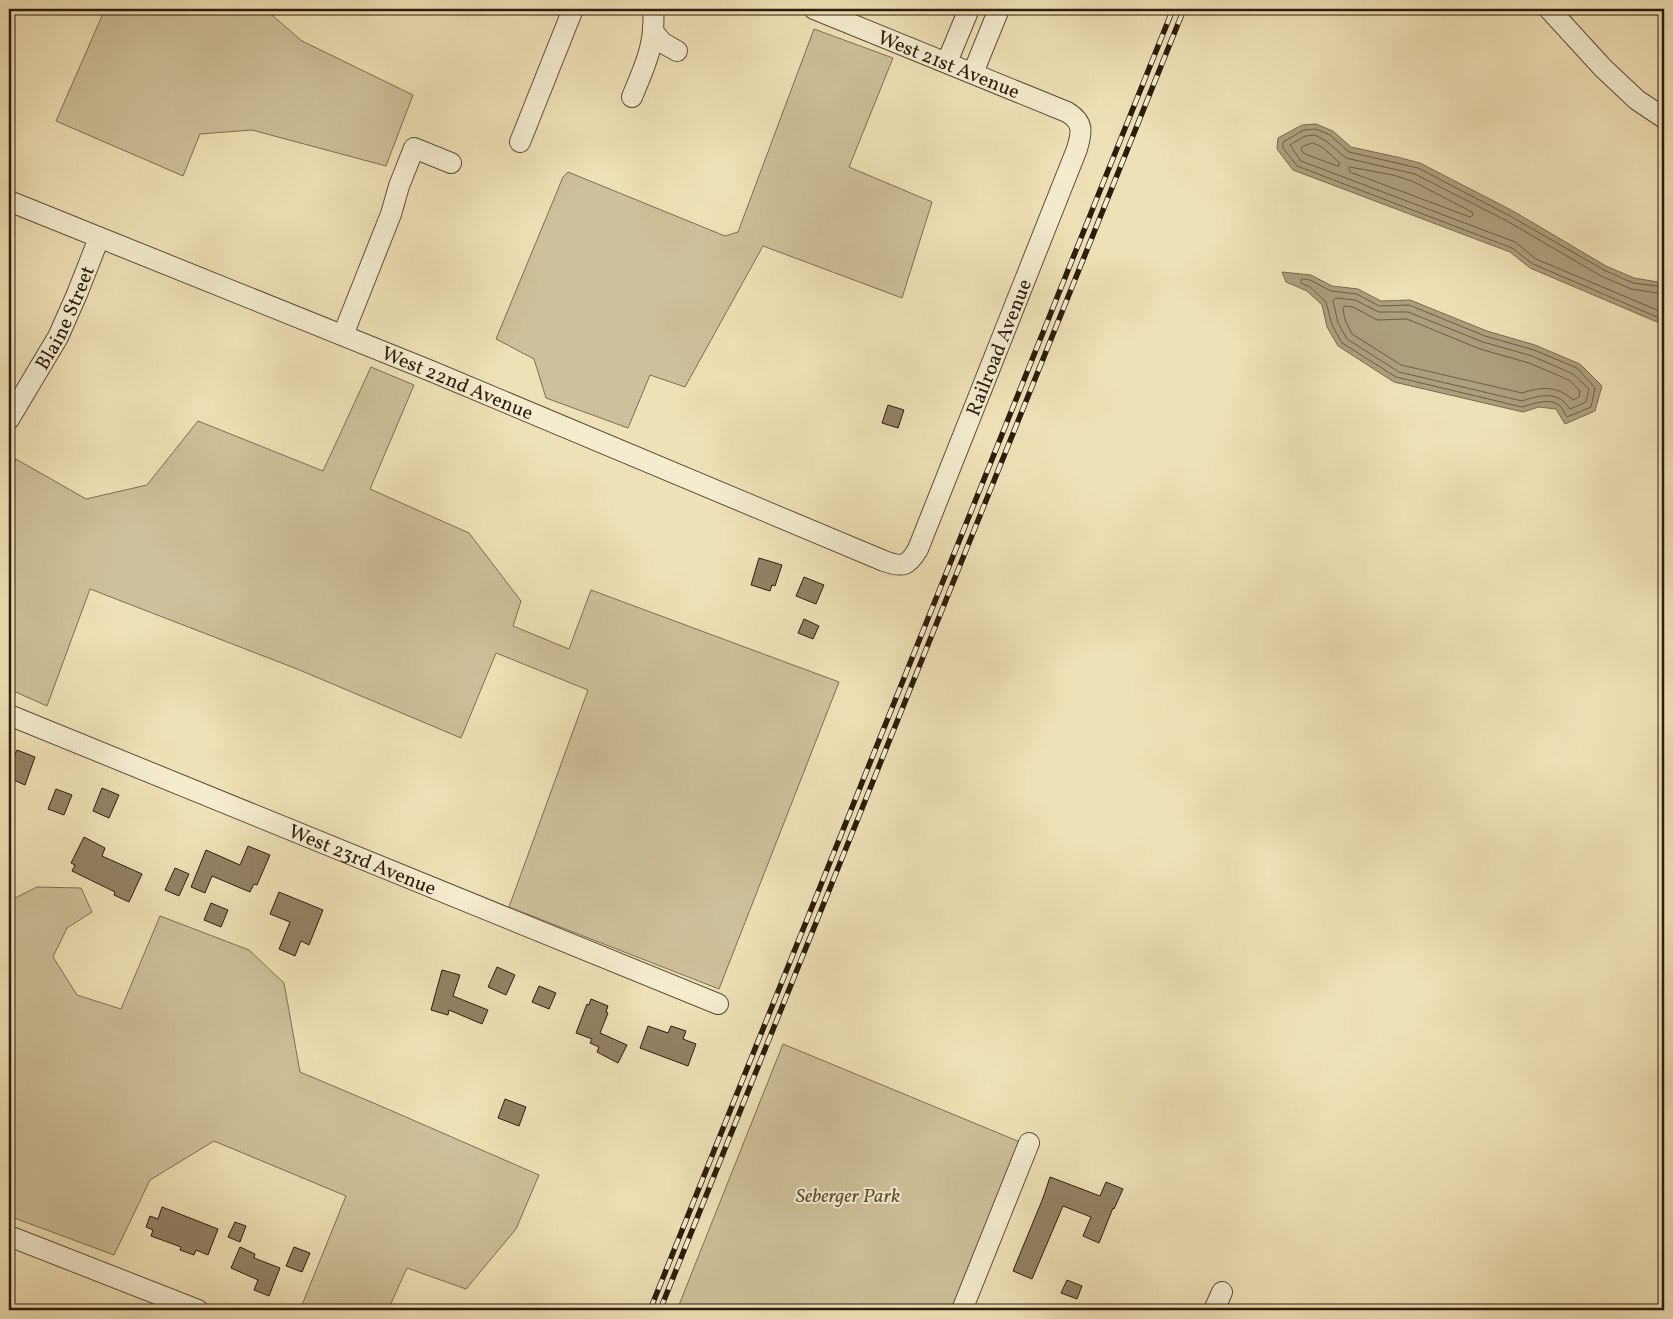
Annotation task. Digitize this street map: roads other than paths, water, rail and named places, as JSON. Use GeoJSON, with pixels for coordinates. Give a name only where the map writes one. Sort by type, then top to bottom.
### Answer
{"type":"FeatureCollection","features":[{"type":"Feature","properties":{"kind":"street"},"geometry":{"type":"LineString","coordinates":[[520,142],[573,9]]}},
{"type":"Feature","properties":{"kind":"street"},"geometry":{"type":"LineString","coordinates":[[632,97],[645,64],[654,33],[653,9]]}},
{"type":"Feature","properties":{"kind":"street"},"geometry":{"type":"LineString","coordinates":[[947,62],[969,9]]}},
{"type":"Feature","properties":{"kind":"street"},"geometry":{"type":"LineString","coordinates":[[973,73],[999,9]]}},
{"type":"Feature","properties":{"kind":"street"},"geometry":{"type":"LineString","coordinates":[[1549,9],[1603,68],[1637,100],[1664,118]]}},
{"type":"Feature","properties":{"kind":"street","name":"West 21st Avenue"},"geometry":{"type":"LineString","coordinates":[[823,10],[1067,112],[1076,118],[1080,124]]}},
{"type":"Feature","properties":{"kind":"street"},"geometry":{"type":"LineString","coordinates":[[654,33],[676,51]]}},
{"type":"Feature","properties":{"kind":"street","name":"Railroad Avenue"},"geometry":{"type":"LineString","coordinates":[[904,565],[911,560],[918,549],[1076,149],[1080,124]]}},
{"type":"Feature","properties":{"kind":"street"},"geometry":{"type":"LineString","coordinates":[[343,335],[391,214],[399,186],[414,148],[451,163]]}},
{"type":"Feature","properties":{"kind":"street","name":"West 22nd Avenue"},"geometry":{"type":"LineString","coordinates":[[9,201],[343,335],[884,561],[896,565],[904,565]]}},
{"type":"Feature","properties":{"kind":"street","name":"Blaine Street"},"geometry":{"type":"LineString","coordinates":[[9,419],[58,337],[99,238]]}},
{"type":"Feature","properties":{"kind":"street","name":"West 23rd Avenue"},"geometry":{"type":"LineString","coordinates":[[9,715],[718,1004]]}},
{"type":"Feature","properties":{"kind":"street"},"geometry":{"type":"LineString","coordinates":[[962,1310],[1029,1143]]}},
{"type":"Feature","properties":{"kind":"street"},"geometry":{"type":"LineString","coordinates":[[9,1236],[198,1310]]}},
{"type":"Feature","properties":{"kind":"water"},"geometry":{"type":"Polygon","coordinates":[[[1316,124],[1333,131],[1351,147],[1420,163],[1513,211],[1606,266],[1634,278],[1664,283],[1664,325],[1530,268],[1510,252],[1293,170],[1277,149],[1278,138],[1302,125],[1316,124]]]}},
{"type":"Feature","properties":{"kind":"water"},"geometry":{"type":"Polygon","coordinates":[[[1282,272],[1311,275],[1332,286],[1358,289],[1381,301],[1410,300],[1487,331],[1535,345],[1580,364],[1602,386],[1595,411],[1565,424],[1556,409],[1539,407],[1523,412],[1394,382],[1338,346],[1327,327],[1322,305],[1307,291],[1286,282],[1282,272]]]}},
{"type":"Feature","properties":{"kind":"railway"},"geometry":{"type":"LineString","coordinates":[[650,1310],[1173,9]]}},
{"type":"Feature","properties":{"kind":"railway"},"geometry":{"type":"LineString","coordinates":[[660,1310],[1184,9]]}},
{"type":"Feature","properties":{"kind":"park label","name":"Seberger Park"},"geometry":{"type":"Point","coordinates":[848,1195]}}]}
